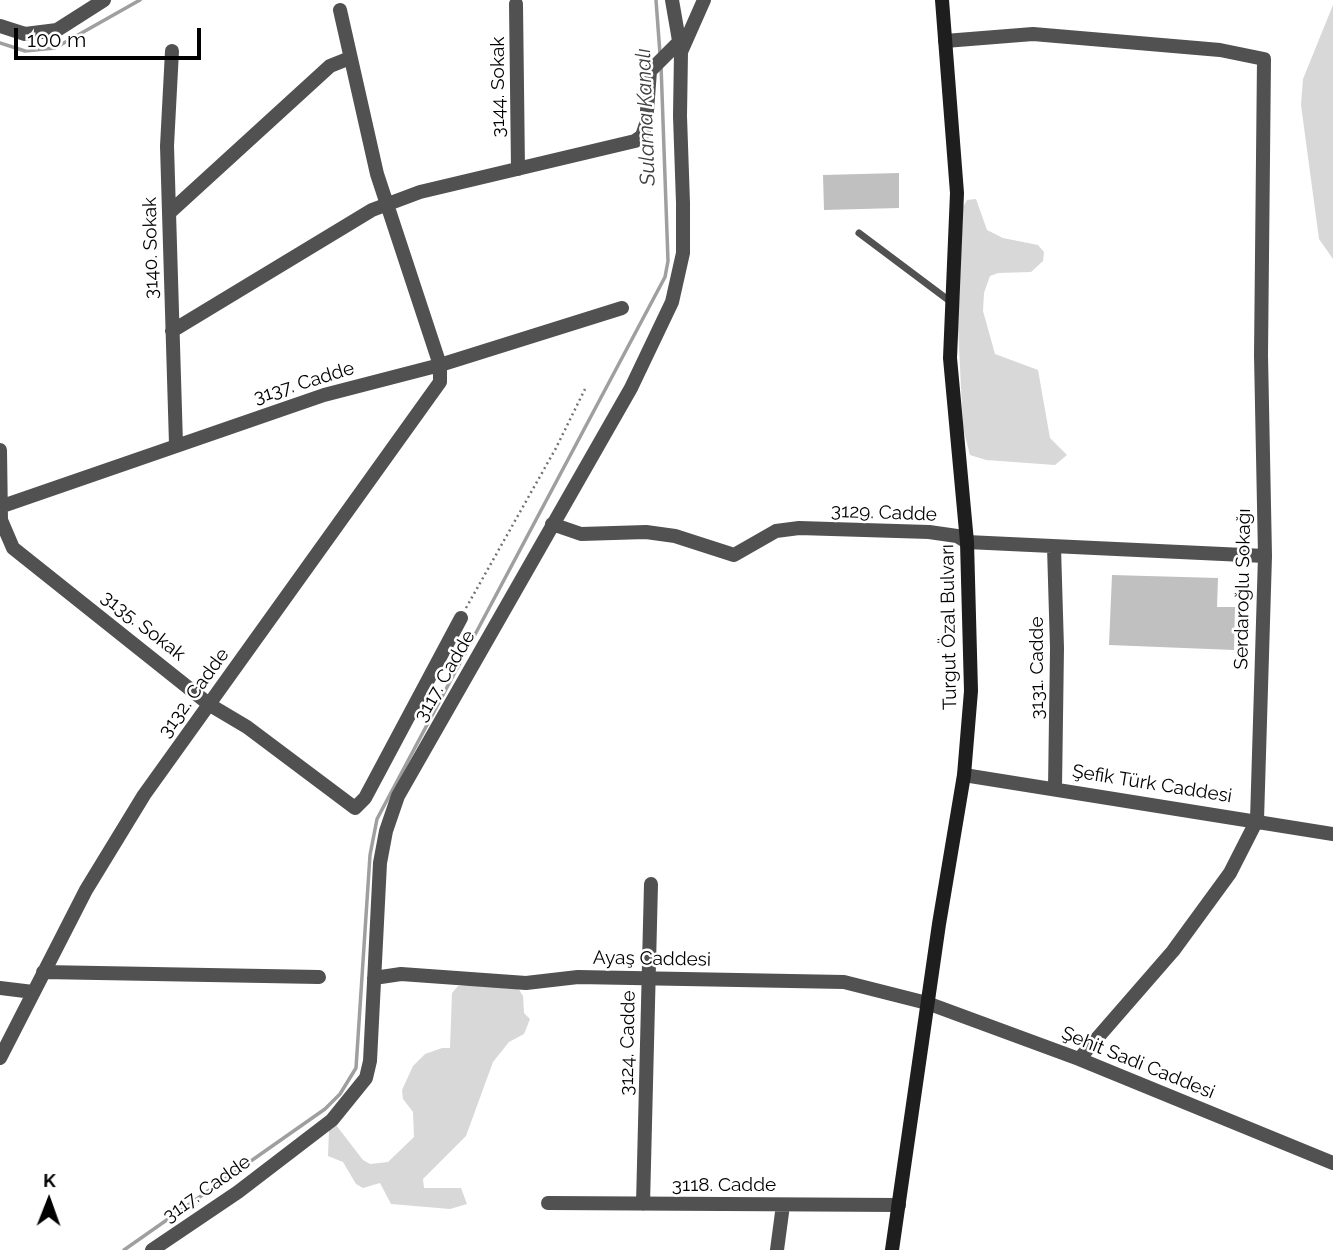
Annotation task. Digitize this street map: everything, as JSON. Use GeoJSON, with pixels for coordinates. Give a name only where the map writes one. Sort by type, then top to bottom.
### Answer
{"type":"FeatureCollection","features":[{"type":"Feature","properties":{"kind":"street"},"geometry":{"type":"LineString","coordinates":[[0,26],[25,34],[57,30],[104,0]]}},
{"type":"Feature","properties":{"kind":"street","name":"3117. Cadde"},"geometry":{"type":"LineString","coordinates":[[152,1250],[288,1155],[332,1120],[366,1078],[370,1061],[382,848],[398,796],[631,388],[672,302],[683,253],[680,47],[672,0]]}},
{"type":"Feature","properties":{"kind":"street"},"geometry":{"type":"LineString","coordinates":[[172,331],[372,210],[420,192],[635,141],[642,136],[646,124],[650,71],[680,47],[704,0]]}},
{"type":"Feature","properties":{"kind":"street","name":"Turgut Özal Bulvarı"},"geometry":{"type":"LineString","coordinates":[[892,1250],[927,1003],[964,775],[971,691],[967,542],[950,358],[957,192],[942,0]]}},
{"type":"Feature","properties":{"kind":"street","name":"3144. Sokak"},"geometry":{"type":"LineString","coordinates":[[516,4],[518,169]]}},
{"type":"Feature","properties":{"kind":"street"},"geometry":{"type":"LineString","coordinates":[[340,9],[377,173],[440,365]]}},
{"type":"Feature","properties":{"kind":"street","name":"Serdaroğlu Sokağı"},"geometry":{"type":"LineString","coordinates":[[945,41],[1033,34],[1220,50],[1264,59],[1261,355],[1265,556],[1257,820],[1230,873],[1173,951],[1079,1059]]}},
{"type":"Feature","properties":{"kind":"street","name":"3140. Sokak"},"geometry":{"type":"LineString","coordinates":[[172,51],[167,146],[176,444]]}},
{"type":"Feature","properties":{"kind":"street"},"geometry":{"type":"LineString","coordinates":[[169,213],[321,74],[350,58]]}},
{"type":"Feature","properties":{"kind":"street","name":"3137. Cadde"},"geometry":{"type":"LineString","coordinates":[[0,506],[324,395],[440,365],[622,308]]}},
{"type":"Feature","properties":{"kind":"street","name":"3132. Cadde"},"geometry":{"type":"LineString","coordinates":[[0,1058],[86,890],[144,795],[439,382],[440,365]]}},
{"type":"Feature","properties":{"kind":"street","name":"3135. Sokak"},"geometry":{"type":"LineString","coordinates":[[0,450],[0,506],[5,537],[13,548],[210,705],[247,727],[355,808],[365,798],[461,618]]}},
{"type":"Feature","properties":{"kind":"street","name":"3129. Cadde"},"geometry":{"type":"LineString","coordinates":[[552,524],[581,534],[646,532],[675,536],[734,555],[776,531],[799,528],[929,532],[957,536],[967,542],[1265,556]]}},
{"type":"Feature","properties":{"kind":"street","name":"3131. Cadde"},"geometry":{"type":"LineString","coordinates":[[1054,547],[1057,648],[1055,788]]}},
{"type":"Feature","properties":{"kind":"street","name":"Şefik Türk Caddesi"},"geometry":{"type":"LineString","coordinates":[[964,775],[1333,834]]}},
{"type":"Feature","properties":{"kind":"street","name":"3124. Cadde"},"geometry":{"type":"LineString","coordinates":[[643,1204],[650,884]]}},
{"type":"Feature","properties":{"kind":"street"},"geometry":{"type":"LineString","coordinates":[[43,972],[319,977]]}},
{"type":"Feature","properties":{"kind":"street","name":"Ayaş Caddesi"},"geometry":{"type":"LineString","coordinates":[[374,978],[401,974],[526,983],[578,977],[844,982],[927,1003]]}},
{"type":"Feature","properties":{"kind":"street"},"geometry":{"type":"LineString","coordinates":[[0,988],[33,992]]}},
{"type":"Feature","properties":{"kind":"street","name":"Şehit Sadi Caddesi"},"geometry":{"type":"LineString","coordinates":[[927,1003],[1079,1059],[1333,1163]]}},
{"type":"Feature","properties":{"kind":"street","name":"3118. Cadde"},"geometry":{"type":"LineString","coordinates":[[548,1203],[899,1205]]}},
{"type":"Feature","properties":{"kind":"street"},"geometry":{"type":"LineString","coordinates":[[778,1250],[783,1205]]}},
{"type":"Feature","properties":{"kind":"lane"},"geometry":{"type":"LineString","coordinates":[[859,233],[952,303]]}},
{"type":"Feature","properties":{"kind":"path"},"geometry":{"type":"LineString","coordinates":[[461,618],[556,449],[585,389]]}},
{"type":"Feature","properties":{"kind":"shaded area"},"geometry":{"type":"Polygon","coordinates":[[[1333,5],[1333,259],[1319,239],[1301,105],[1303,79],[1333,5]]]}},
{"type":"Feature","properties":{"kind":"shaded area"},"geometry":{"type":"Polygon","coordinates":[[[976,199],[987,230],[1003,238],[1038,245],[1044,252],[1043,261],[1031,272],[998,273],[990,276],[984,293],[983,311],[995,354],[1038,370],[1050,438],[1067,455],[1055,465],[986,460],[970,455],[963,428],[958,327],[963,207],[967,200],[976,199]]]}},
{"type":"Feature","properties":{"kind":"shaded area"},"geometry":{"type":"Polygon","coordinates":[[[458,986],[518,988],[523,996],[524,1013],[530,1019],[524,1034],[509,1042],[493,1062],[466,1136],[423,1179],[424,1188],[461,1188],[467,1204],[450,1209],[391,1204],[380,1183],[363,1188],[356,1184],[343,1162],[328,1156],[329,1130],[336,1125],[363,1160],[370,1164],[388,1162],[414,1137],[413,1112],[403,1099],[402,1090],[413,1066],[425,1054],[450,1048],[452,993],[458,986]]]}},
{"type":"Feature","properties":{"kind":"building"},"geometry":{"type":"Polygon","coordinates":[[[899,173],[899,208],[824,210],[823,175],[899,173]]]}},
{"type":"Feature","properties":{"kind":"building"},"geometry":{"type":"Polygon","coordinates":[[[1112,575],[1218,578],[1217,607],[1235,607],[1234,650],[1109,645],[1112,575]]]}},
{"type":"Feature","properties":{"kind":"waterway","name":"Sulama Kanalı"},"geometry":{"type":"LineString","coordinates":[[0,43],[25,51],[55,48],[140,0]]}},
{"type":"Feature","properties":{"kind":"waterway","name":"Sulama Kanalı"},"geometry":{"type":"LineString","coordinates":[[656,0],[660,54]]}},
{"type":"Feature","properties":{"kind":"waterway"},"geometry":{"type":"LineString","coordinates":[[124,1250],[325,1109],[340,1094],[356,1068],[370,855],[377,819],[665,277],[668,261],[661,65]]}}]}
